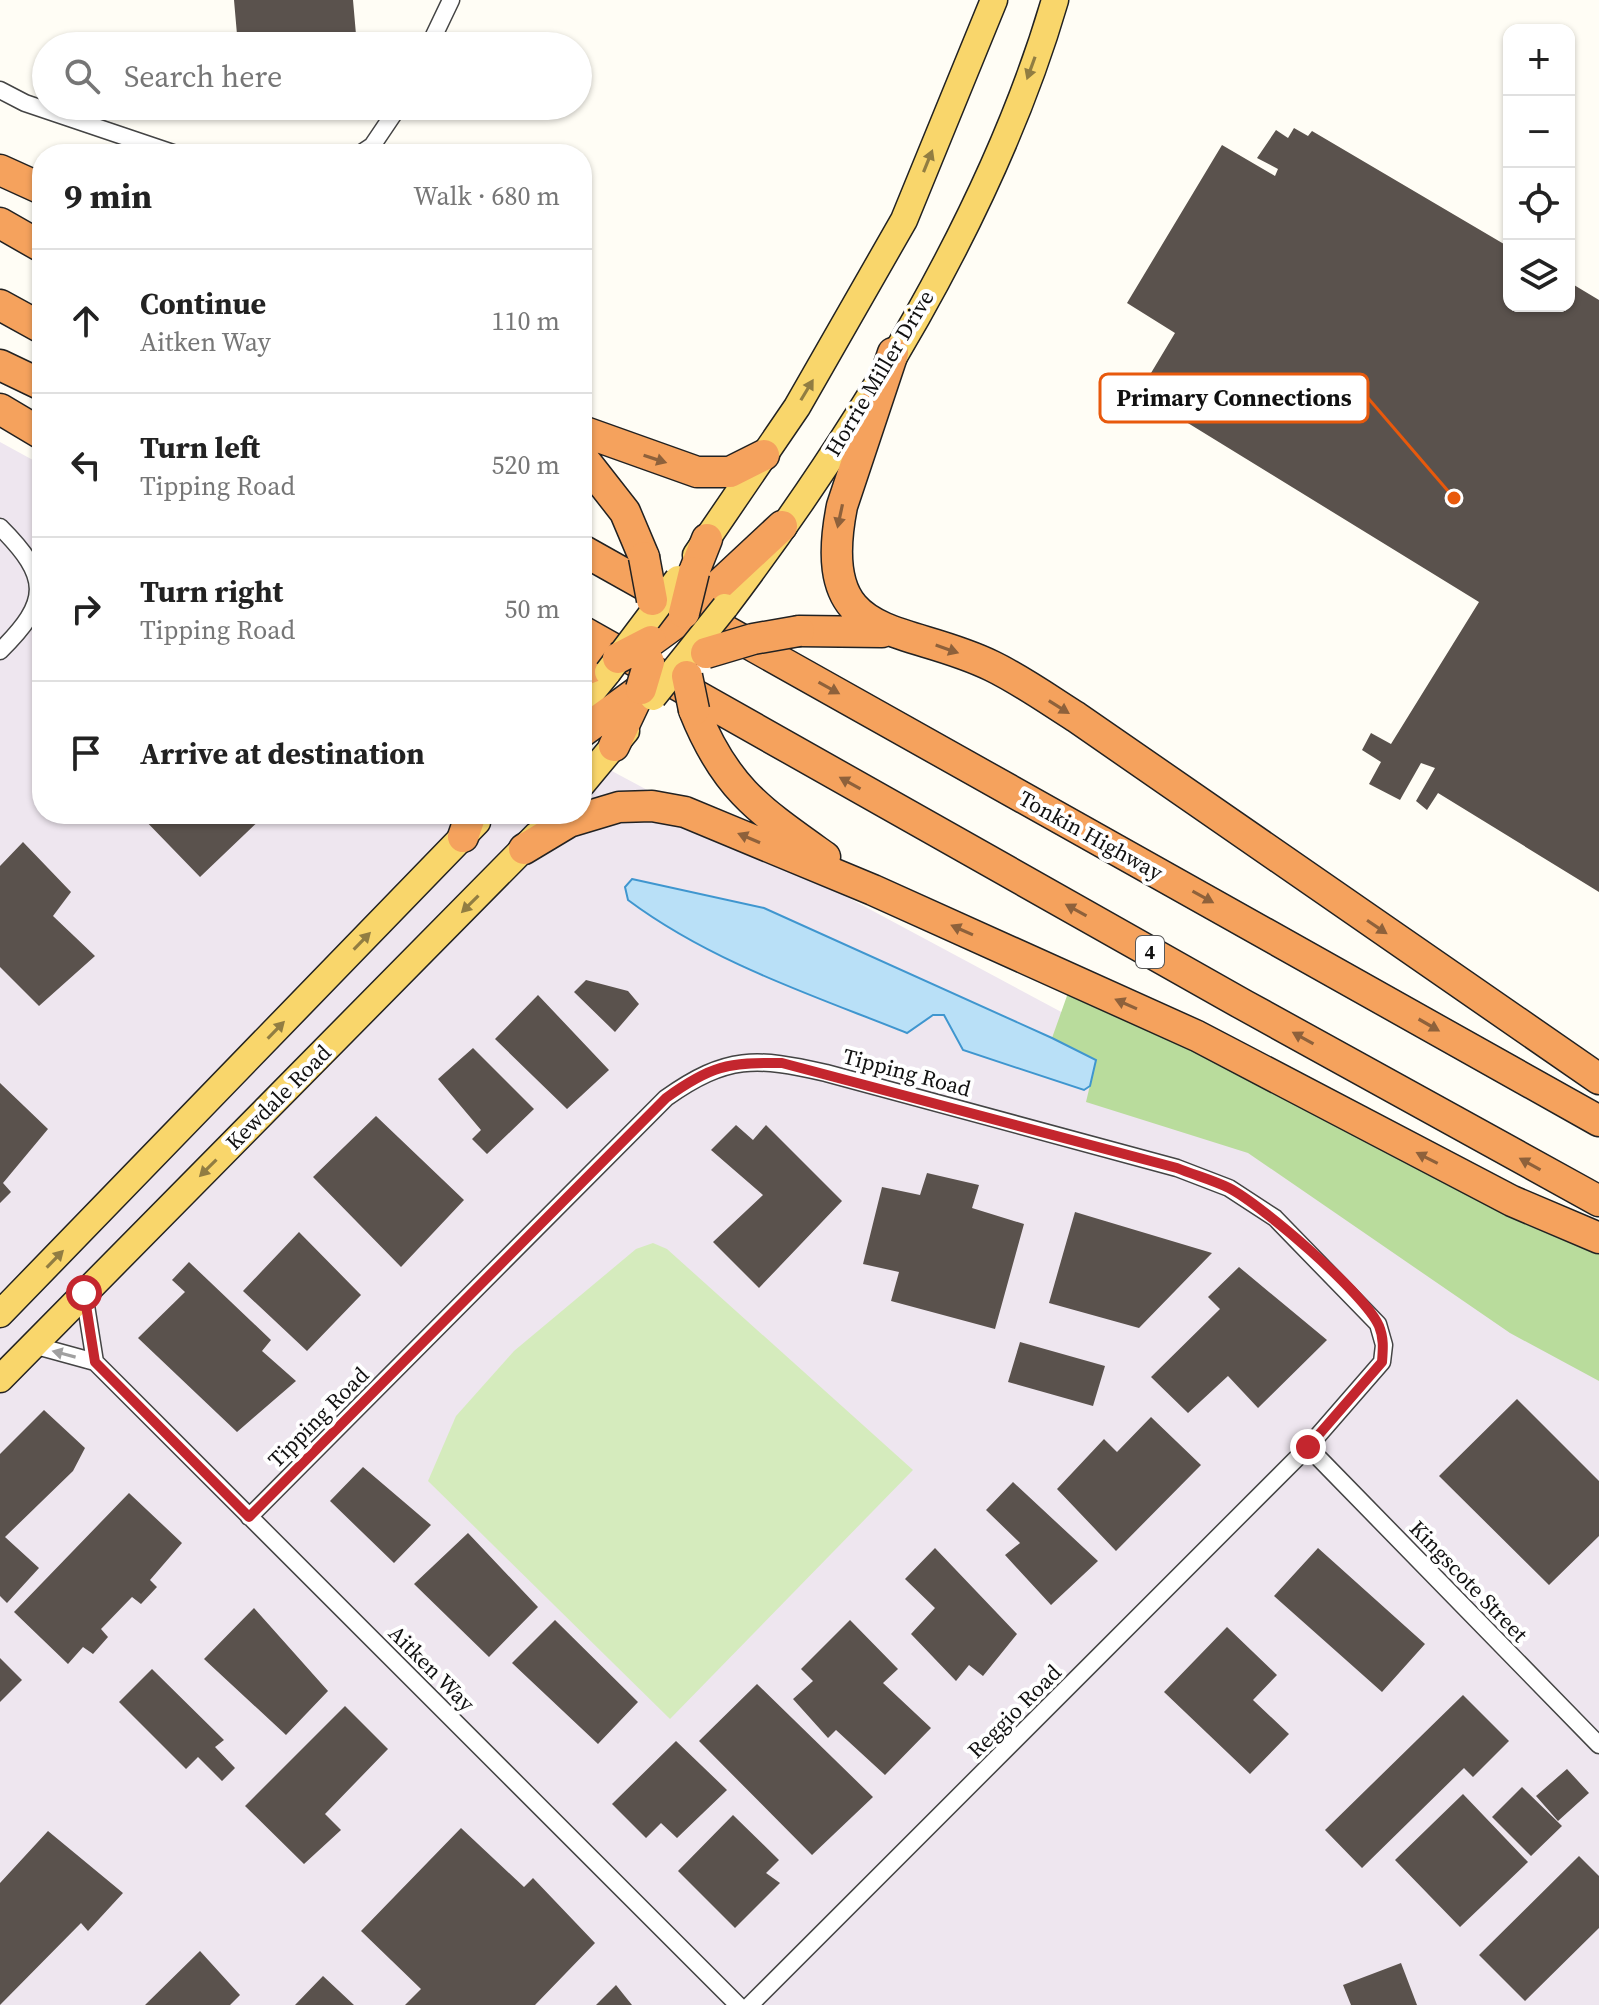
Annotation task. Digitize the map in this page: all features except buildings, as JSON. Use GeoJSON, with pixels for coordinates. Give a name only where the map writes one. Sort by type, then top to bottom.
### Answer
{"type":"FeatureCollection","features":[{"type":"Feature","properties":{"kind":"highway"},"geometry":{"type":"LineString","coordinates":[[0,170],[32,184]]}},
{"type":"Feature","properties":{"kind":"highway"},"geometry":{"type":"LineString","coordinates":[[0,223],[32,241]]}},
{"type":"Feature","properties":{"kind":"highway"},"geometry":{"type":"LineString","coordinates":[[0,305],[32,323]]}},
{"type":"Feature","properties":{"kind":"highway"},"geometry":{"type":"LineString","coordinates":[[893,353],[842,506],[836,553],[847,595],[858,614],[900,635]]}},
{"type":"Feature","properties":{"kind":"highway"},"geometry":{"type":"LineString","coordinates":[[0,365],[32,380]]}},
{"type":"Feature","properties":{"kind":"highway"},"geometry":{"type":"LineString","coordinates":[[0,409],[32,428]]}},
{"type":"Feature","properties":{"kind":"highway"},"geometry":{"type":"LineString","coordinates":[[592,435],[697,472],[730,472],[764,455]]}},
{"type":"Feature","properties":{"kind":"highway"},"geometry":{"type":"LineString","coordinates":[[592,470],[625,512],[638,540],[652,600],[651,628],[635,701],[614,746]]}},
{"type":"Feature","properties":{"kind":"highway"},"geometry":{"type":"LineString","coordinates":[[782,526],[709,580],[684,617],[682,663],[694,710],[711,748],[737,788],[758,810],[873,890]]}},
{"type":"Feature","properties":{"kind":"highway"},"geometry":{"type":"LineString","coordinates":[[707,539],[709,580]]}},
{"type":"Feature","properties":{"kind":"highway","name":"Tonkin Highway"},"geometry":{"type":"LineString","coordinates":[[592,556],[1599,1121]]}},
{"type":"Feature","properties":{"kind":"highway"},"geometry":{"type":"LineString","coordinates":[[592,682],[651,628],[684,617]]}},
{"type":"Feature","properties":{"kind":"highway"},"geometry":{"type":"LineString","coordinates":[[592,726],[635,701],[682,663],[729,645],[799,631],[851,630],[900,635],[947,648],[993,666],[1076,717],[1599,1079]]}},
{"type":"Feature","properties":{"kind":"highway","name":"4"},"geometry":{"type":"LineString","coordinates":[[592,636],[1244,1005],[1599,1201]]}},
{"type":"Feature","properties":{"kind":"highway"},"geometry":{"type":"LineString","coordinates":[[592,814],[619,807],[652,806],[685,812],[873,890],[1197,1036],[1512,1201],[1599,1238]]}},
{"type":"Feature","properties":{"kind":"highway"},"geometry":{"type":"LineString","coordinates":[[524,849],[566,824]]}},
{"type":"Feature","properties":{"kind":"main road"},"geometry":{"type":"LineString","coordinates":[[707,539],[847,323],[904,220],[994,0]]}},
{"type":"Feature","properties":{"kind":"main road","name":"Horrie Miller Drive"},"geometry":{"type":"LineString","coordinates":[[782,526],[893,353],[949,254],[1001,147],[1055,0]]}},
{"type":"Feature","properties":{"kind":"main road"},"geometry":{"type":"LineString","coordinates":[[651,628],[709,580]]}},
{"type":"Feature","properties":{"kind":"main road"},"geometry":{"type":"LineString","coordinates":[[682,663],[709,580]]}},
{"type":"Feature","properties":{"kind":"main road"},"geometry":{"type":"LineString","coordinates":[[592,772],[614,746]]}},
{"type":"Feature","properties":{"kind":"main road","name":"Kewdale Road"},"geometry":{"type":"LineString","coordinates":[[0,1379],[546,824]]}},
{"type":"Feature","properties":{"kind":"main road"},"geometry":{"type":"LineString","coordinates":[[0,1314],[467,825]]}},
{"type":"Feature","properties":{"kind":"street"},"geometry":{"type":"LineString","coordinates":[[436,32],[451,0]]}},
{"type":"Feature","properties":{"kind":"street"},"geometry":{"type":"LineString","coordinates":[[0,90],[32,105]]}},
{"type":"Feature","properties":{"kind":"street"},"geometry":{"type":"LineString","coordinates":[[75,120],[146,144]]}},
{"type":"Feature","properties":{"kind":"street"},"geometry":{"type":"LineString","coordinates":[[373,144],[390,120]]}},
{"type":"Feature","properties":{"kind":"street"},"geometry":{"type":"LineString","coordinates":[[0,527],[23,550],[32,564]]}},
{"type":"Feature","properties":{"kind":"street"},"geometry":{"type":"LineString","coordinates":[[0,651],[32,612]]}},
{"type":"Feature","properties":{"kind":"street","name":"Tipping Road"},"geometry":{"type":"LineString","coordinates":[[249,1517],[666,1098],[698,1075],[737,1062],[782,1063],[826,1073],[1177,1168],[1229,1188],[1275,1218],[1365,1307],[1378,1324],[1384,1345],[1382,1362],[1308,1447]]}},
{"type":"Feature","properties":{"kind":"street"},"geometry":{"type":"LineString","coordinates":[[84,1293],[95,1362]]}},
{"type":"Feature","properties":{"kind":"street","name":"Aitken Way"},"geometry":{"type":"LineString","coordinates":[[33,1345],[95,1362],[738,2005]]}},
{"type":"Feature","properties":{"kind":"street","name":"Kingscote Street"},"geometry":{"type":"LineString","coordinates":[[1308,1447],[1599,1745]]}},
{"type":"Feature","properties":{"kind":"street","name":"Reggio Road"},"geometry":{"type":"LineString","coordinates":[[750,2005],[1308,1447]]}},
{"type":"Feature","properties":{"kind":"shaded area"},"geometry":{"type":"Polygon","coordinates":[[[0,442],[32,460],[32,824],[592,824],[592,760],[1371,1178],[1599,1321],[1599,2005],[0,2005],[0,442]]]}},
{"type":"Feature","properties":{"kind":"green space"},"geometry":{"type":"Polygon","coordinates":[[[1068,993],[1203,1051],[1490,1204],[1599,1254],[1599,1381],[1510,1333],[1248,1153],[1086,1102],[1096,1060],[1052,1038],[1068,993]]]}},
{"type":"Feature","properties":{"kind":"green space"},"geometry":{"type":"Polygon","coordinates":[[[653,1243],[667,1249],[913,1470],[670,1719],[428,1481],[456,1416],[514,1351],[636,1249],[653,1243]]]}},
{"type":"Feature","properties":{"kind":"water"},"geometry":{"type":"Polygon","coordinates":[[[632,879],[764,908],[1052,1038],[1096,1060],[1090,1086],[1084,1090],[963,1050],[944,1015],[933,1015],[907,1033],[763,976],[693,942],[628,900],[625,887],[632,879]]]}},
{"type":"Feature","properties":{"kind":"place","name":"Primary Connections"},"geometry":{"type":"Point","coordinates":[1454,498]}},
{"type":"Feature","properties":{"kind":"route"},"geometry":{"type":"LineString","coordinates":[[84,1293],[95,1362],[249,1517],[666,1098],[698,1075],[737,1062],[782,1063],[1177,1168],[1229,1188],[1275,1218],[1365,1307],[1378,1324],[1384,1345],[1382,1362],[1308,1447]]}}]}
